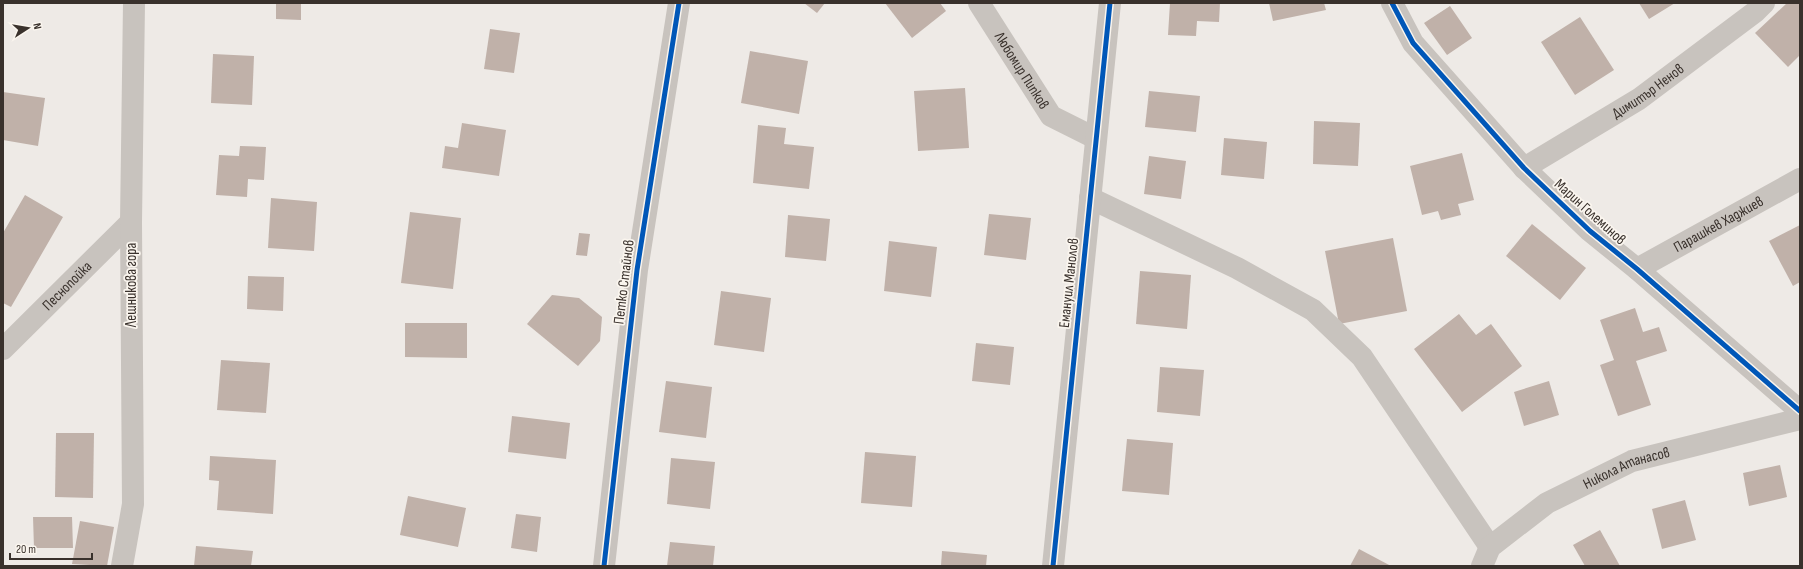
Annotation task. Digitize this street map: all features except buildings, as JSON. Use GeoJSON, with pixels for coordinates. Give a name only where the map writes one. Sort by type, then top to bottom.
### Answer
{"type":"FeatureCollection","features":[{"type":"Feature","properties":{"kind":"street","name":"Лешникова гора"},"geometry":{"type":"LineString","coordinates":[[122,566],[133,504],[131,222],[134,3]]}},
{"type":"Feature","properties":{"kind":"street","name":"Петко Стайнов"},"geometry":{"type":"LineString","coordinates":[[604,566],[637,270],[679,3]]}},
{"type":"Feature","properties":{"kind":"street","name":"Любомир Пипков"},"geometry":{"type":"LineString","coordinates":[[979,3],[1051,116],[1095,138]]}},
{"type":"Feature","properties":{"kind":"street","name":"Емануил Манолов"},"geometry":{"type":"LineString","coordinates":[[1053,566],[1095,138],[1110,3]]}},
{"type":"Feature","properties":{"kind":"street","name":"Марин Големинов"},"geometry":{"type":"LineString","coordinates":[[1392,3],[1413,43],[1524,168],[1590,231],[1637,269],[1800,411]]}},
{"type":"Feature","properties":{"kind":"street","name":"Димитър Ненов"},"geometry":{"type":"LineString","coordinates":[[1524,168],[1639,99],[1756,6]]}},
{"type":"Feature","properties":{"kind":"street","name":"Парашкев Хаджиев"},"geometry":{"type":"LineString","coordinates":[[1637,269],[1800,179]]}},
{"type":"Feature","properties":{"kind":"street"},"geometry":{"type":"LineString","coordinates":[[1090,198],[1237,268],[1312,310],[1362,357],[1486,557]]}},
{"type":"Feature","properties":{"kind":"street","name":"Песнопойка"},"geometry":{"type":"LineString","coordinates":[[3,349],[131,222]]}},
{"type":"Feature","properties":{"kind":"street","name":"Никола Атанасов"},"geometry":{"type":"LineString","coordinates":[[1486,557],[1548,503],[1632,461],[1800,419]]}},
{"type":"Feature","properties":{"kind":"cycle path"},"geometry":{"type":"LineString","coordinates":[[604,566],[637,270],[679,3]]}},
{"type":"Feature","properties":{"kind":"cycle path"},"geometry":{"type":"LineString","coordinates":[[1053,566],[1110,3]]}},
{"type":"Feature","properties":{"kind":"cycle path"},"geometry":{"type":"LineString","coordinates":[[1392,3],[1413,43],[1524,168],[1590,231],[1637,269],[1800,411]]}}]}
